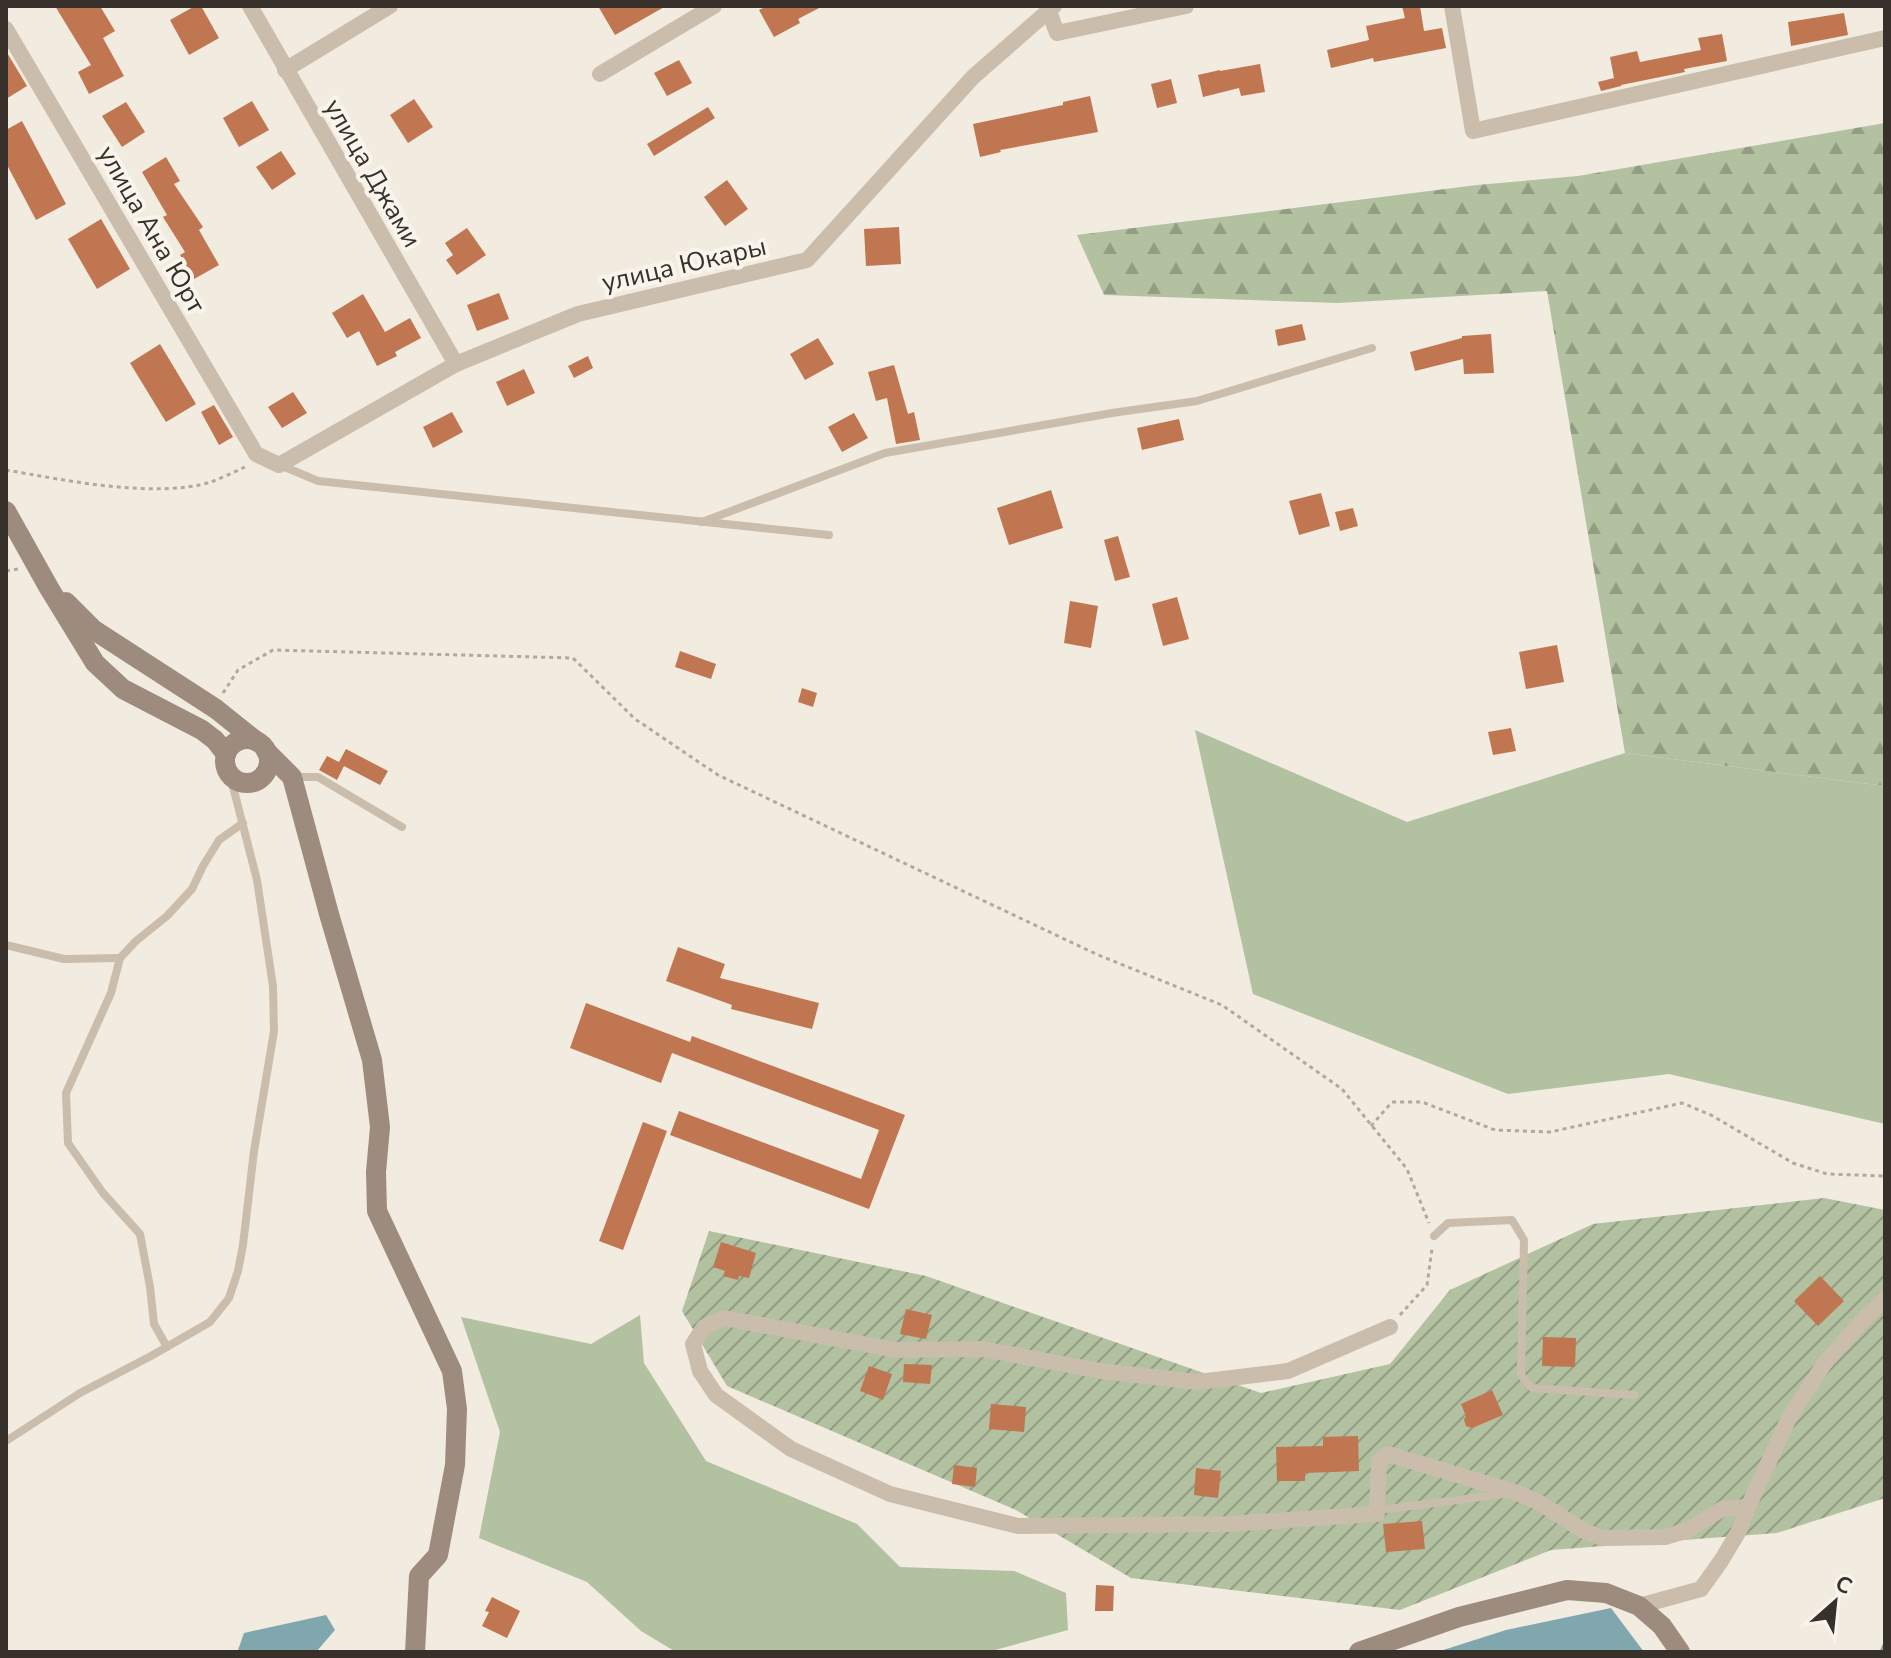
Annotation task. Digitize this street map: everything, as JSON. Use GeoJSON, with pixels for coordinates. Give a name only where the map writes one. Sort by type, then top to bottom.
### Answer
{"type":"FeatureCollection","features":[{"type":"Feature","properties":{"kind":"street","name":"улица Джами"},"geometry":{"type":"LineString","coordinates":[[250,6],[456,364]]}},
{"type":"Feature","properties":{"kind":"street"},"geometry":{"type":"LineString","coordinates":[[285,70],[390,6]]}},
{"type":"Feature","properties":{"kind":"street"},"geometry":{"type":"LineString","coordinates":[[600,74],[714,6]]}},
{"type":"Feature","properties":{"kind":"street"},"geometry":{"type":"LineString","coordinates":[[1050,8],[1057,33],[1186,6]]}},
{"type":"Feature","properties":{"kind":"street"},"geometry":{"type":"LineString","coordinates":[[1452,6],[1473,131],[1885,38]]}},
{"type":"Feature","properties":{"kind":"street","name":"улица Юкары"},"geometry":{"type":"LineString","coordinates":[[267,459],[456,364],[578,314],[807,260],[973,77],[1050,8]]}},
{"type":"Feature","properties":{"kind":"street","name":"улица Ана Юрт"},"geometry":{"type":"LineString","coordinates":[[6,29],[267,459]]}},
{"type":"Feature","properties":{"kind":"street"},"geometry":{"type":"LineString","coordinates":[[6,511],[95,663],[123,689],[202,730],[226,754]]}},
{"type":"Feature","properties":{"kind":"street"},"geometry":{"type":"LineString","coordinates":[[34,561],[62,598],[94,630],[216,709],[261,746],[292,777],[372,1060],[380,1127],[377,1211],[452,1371],[457,1409],[455,1465],[438,1555],[419,1576],[415,1652]]}},
{"type":"Feature","properties":{"kind":"street"},"geometry":{"type":"LineString","coordinates":[[242,740],[261,746],[268,765],[256,781],[240,779],[226,769],[226,754],[235,742],[242,740]]}},
{"type":"Feature","properties":{"kind":"street"},"geometry":{"type":"LineString","coordinates":[[240,779],[292,777]]}},
{"type":"Feature","properties":{"kind":"street"},"geometry":{"type":"LineString","coordinates":[[1639,1606],[1701,1589],[1739,1531],[1788,1420],[1824,1364],[1885,1299]]}},
{"type":"Feature","properties":{"kind":"street"},"geometry":{"type":"LineString","coordinates":[[1390,1327],[1288,1371],[1198,1382],[1101,1371],[982,1349],[896,1350],[724,1318],[704,1327],[693,1344],[700,1371],[716,1395],[791,1449],[890,1494],[1018,1526],[1228,1524],[1377,1514],[1379,1461],[1388,1454],[1518,1493],[1542,1504],[1584,1531],[1603,1538],[1665,1537],[1688,1530],[1722,1509],[1748,1507]]}},
{"type":"Feature","properties":{"kind":"street"},"geometry":{"type":"LineString","coordinates":[[1359,1652],[1459,1617],[1567,1590],[1606,1593],[1639,1606],[1662,1626],[1680,1652]]}},
{"type":"Feature","properties":{"kind":"lane"},"geometry":{"type":"LineString","coordinates":[[702,522],[885,453],[1197,401],[1372,348]]}},
{"type":"Feature","properties":{"kind":"lane"},"geometry":{"type":"LineString","coordinates":[[267,459],[318,481],[829,535]]}},
{"type":"Feature","properties":{"kind":"lane"},"geometry":{"type":"LineString","coordinates":[[292,777],[318,777],[402,827]]}},
{"type":"Feature","properties":{"kind":"lane"},"geometry":{"type":"LineString","coordinates":[[6,1441],[80,1393],[210,1322],[229,1298],[243,1245],[254,1151],[274,1031],[273,986],[266,926],[243,823],[240,779]]}},
{"type":"Feature","properties":{"kind":"lane"},"geometry":{"type":"LineString","coordinates":[[167,1347],[154,1324],[140,1234],[103,1193],[68,1143],[66,1093],[111,993],[120,958],[184,898],[219,840],[243,823]]}},
{"type":"Feature","properties":{"kind":"lane"},"geometry":{"type":"LineString","coordinates":[[6,945],[64,959],[120,958]]}},
{"type":"Feature","properties":{"kind":"lane"},"geometry":{"type":"LineString","coordinates":[[1434,1236],[1448,1223],[1512,1220],[1524,1240],[1521,1375],[1532,1388],[1634,1395]]}},
{"type":"Feature","properties":{"kind":"lane"},"geometry":{"type":"LineString","coordinates":[[1387,1509],[1518,1493]]}},
{"type":"Feature","properties":{"kind":"path"},"geometry":{"type":"LineString","coordinates":[[6,470],[76,482],[160,489],[209,482],[267,459]]}},
{"type":"Feature","properties":{"kind":"path"},"geometry":{"type":"LineString","coordinates":[[216,709],[225,688],[238,670],[273,650],[573,658],[635,719],[718,775],[1096,954],[1222,1005],[1342,1089],[1407,1169],[1434,1236],[1427,1285],[1390,1327]]}},
{"type":"Feature","properties":{"kind":"path"},"geometry":{"type":"LineString","coordinates":[[1371,1126],[1392,1102],[1422,1102],[1495,1130],[1550,1132],[1682,1103],[1711,1115],[1804,1167],[1827,1174],[1885,1176]]}},
{"type":"Feature","properties":{"kind":"green space"},"geometry":{"type":"Polygon","coordinates":[[[1885,123],[1885,786],[1625,753],[1547,291],[1338,303],[1104,295],[1077,235],[1477,185],[1578,176],[1885,123]]]}},
{"type":"Feature","properties":{"kind":"green space"},"geometry":{"type":"Polygon","coordinates":[[[1195,730],[1407,822],[1625,753],[1885,786],[1885,1124],[1669,1074],[1508,1094],[1253,994],[1195,730]]]}},
{"type":"Feature","properties":{"kind":"green space"},"geometry":{"type":"Polygon","coordinates":[[[1824,1198],[1885,1210],[1885,1498],[1777,1533],[1551,1550],[1400,1610],[1131,1578],[1016,1510],[727,1386],[682,1311],[709,1231],[926,1276],[1261,1393],[1390,1364],[1450,1290],[1593,1224],[1824,1198]]]}},
{"type":"Feature","properties":{"kind":"green space"},"geometry":{"type":"Polygon","coordinates":[[[640,1315],[644,1363],[706,1461],[857,1524],[900,1567],[1014,1571],[1066,1593],[1068,1630],[988,1652],[676,1652],[641,1631],[587,1582],[479,1538],[500,1432],[461,1317],[591,1344],[640,1315]]]}},
{"type":"Feature","properties":{"kind":"water"},"geometry":{"type":"Polygon","coordinates":[[[1611,1608],[1644,1652],[1437,1652],[1506,1630],[1611,1608]]]}},
{"type":"Feature","properties":{"kind":"water"},"geometry":{"type":"Polygon","coordinates":[[[326,1615],[335,1630],[316,1652],[238,1650],[244,1633],[326,1615]]]}},
{"type":"Feature","properties":{"kind":"building"},"geometry":{"type":"Polygon","coordinates":[[[55,6],[100,6],[115,31],[103,38],[124,76],[89,94],[78,72],[91,65],[55,6]]]}},
{"type":"Feature","properties":{"kind":"building"},"geometry":{"type":"Polygon","coordinates":[[[195,6],[201,6],[219,38],[189,55],[170,20],[195,6]]]}},
{"type":"Feature","properties":{"kind":"building"},"geometry":{"type":"Polygon","coordinates":[[[598,6],[666,6],[615,35],[598,6]]]}},
{"type":"Feature","properties":{"kind":"building"},"geometry":{"type":"Polygon","coordinates":[[[767,6],[823,6],[774,37],[759,10],[767,6]]]}},
{"type":"Feature","properties":{"kind":"building"},"geometry":{"type":"Polygon","coordinates":[[[1402,6],[1420,6],[1424,31],[1442,28],[1446,48],[1374,62],[1373,58],[1331,68],[1327,50],[1369,40],[1366,26],[1405,18],[1402,6]]]}},
{"type":"Feature","properties":{"kind":"building"},"geometry":{"type":"Polygon","coordinates":[[[1844,13],[1848,35],[1791,46],[1788,22],[1844,13]]]}},
{"type":"Feature","properties":{"kind":"building"},"geometry":{"type":"Polygon","coordinates":[[[1722,34],[1727,61],[1601,91],[1598,82],[1614,78],[1610,57],[1637,51],[1640,62],[1701,50],[1698,38],[1722,34]]]}},
{"type":"Feature","properties":{"kind":"building"},"geometry":{"type":"Polygon","coordinates":[[[6,51],[27,86],[6,99],[6,51]]]}},
{"type":"Feature","properties":{"kind":"building"},"geometry":{"type":"Polygon","coordinates":[[[679,60],[692,83],[667,96],[654,73],[679,60]]]}},
{"type":"Feature","properties":{"kind":"building"},"geometry":{"type":"Polygon","coordinates":[[[1260,64],[1265,92],[1241,96],[1239,88],[1203,97],[1198,75],[1260,64]]]}},
{"type":"Feature","properties":{"kind":"building"},"geometry":{"type":"Polygon","coordinates":[[[1171,79],[1177,103],[1157,108],[1151,84],[1171,79]]]}},
{"type":"Feature","properties":{"kind":"building"},"geometry":{"type":"Polygon","coordinates":[[[1090,96],[1098,132],[1000,150],[980,157],[973,124],[1063,105],[1063,102],[1090,96]]]}},
{"type":"Feature","properties":{"kind":"building"},"geometry":{"type":"Polygon","coordinates":[[[414,99],[433,127],[408,143],[390,115],[414,99]]]}},
{"type":"Feature","properties":{"kind":"building"},"geometry":{"type":"Polygon","coordinates":[[[252,101],[269,130],[239,147],[223,118],[252,101]]]}},
{"type":"Feature","properties":{"kind":"building"},"geometry":{"type":"Polygon","coordinates":[[[126,102],[145,132],[122,147],[102,116],[126,102]]]}},
{"type":"Feature","properties":{"kind":"building"},"geometry":{"type":"Polygon","coordinates":[[[708,107],[715,118],[654,156],[647,144],[708,107]]]}},
{"type":"Feature","properties":{"kind":"building"},"geometry":{"type":"Polygon","coordinates":[[[22,121],[66,204],[36,220],[6,163],[6,130],[22,121]]]}},
{"type":"Feature","properties":{"kind":"building"},"geometry":{"type":"Polygon","coordinates":[[[281,151],[296,174],[272,190],[256,167],[281,151]]]}},
{"type":"Feature","properties":{"kind":"building"},"geometry":{"type":"Polygon","coordinates":[[[166,157],[180,181],[174,184],[203,227],[199,230],[219,265],[194,279],[180,255],[185,252],[163,217],[167,215],[142,172],[166,157]]]}},
{"type":"Feature","properties":{"kind":"building"},"geometry":{"type":"Polygon","coordinates":[[[727,180],[748,209],[725,226],[704,197],[727,180]]]}},
{"type":"Feature","properties":{"kind":"building"},"geometry":{"type":"Polygon","coordinates":[[[101,219],[130,269],[97,289],[68,239],[101,219]]]}},
{"type":"Feature","properties":{"kind":"building"},"geometry":{"type":"Polygon","coordinates":[[[899,227],[901,264],[866,266],[864,229],[899,227]]]}},
{"type":"Feature","properties":{"kind":"building"},"geometry":{"type":"Polygon","coordinates":[[[467,228],[486,255],[457,275],[446,260],[453,255],[445,243],[467,228]]]}},
{"type":"Feature","properties":{"kind":"building"},"geometry":{"type":"Polygon","coordinates":[[[499,293],[509,319],[477,331],[467,305],[499,293]]]}},
{"type":"Feature","properties":{"kind":"building"},"geometry":{"type":"Polygon","coordinates":[[[363,294],[385,332],[410,318],[421,338],[377,366],[359,331],[347,338],[332,313],[363,294]]]}},
{"type":"Feature","properties":{"kind":"building"},"geometry":{"type":"Polygon","coordinates":[[[1302,324],[1306,340],[1278,346],[1275,330],[1302,324]]]}},
{"type":"Feature","properties":{"kind":"building"},"geometry":{"type":"Polygon","coordinates":[[[1491,334],[1494,373],[1464,374],[1463,359],[1415,371],[1410,352],[1462,336],[1491,334]]]}},
{"type":"Feature","properties":{"kind":"building"},"geometry":{"type":"Polygon","coordinates":[[[818,338],[834,364],[805,380],[790,354],[818,338]]]}},
{"type":"Feature","properties":{"kind":"building"},"geometry":{"type":"Polygon","coordinates":[[[160,344],[196,404],[166,422],[130,363],[160,344]]]}},
{"type":"Feature","properties":{"kind":"building"},"geometry":{"type":"Polygon","coordinates":[[[588,356],[593,368],[574,378],[568,366],[588,356]]]}},
{"type":"Feature","properties":{"kind":"building"},"geometry":{"type":"Polygon","coordinates":[[[894,365],[908,414],[914,412],[920,440],[896,444],[887,398],[876,401],[868,372],[894,365]]]}},
{"type":"Feature","properties":{"kind":"building"},"geometry":{"type":"Polygon","coordinates":[[[524,369],[535,393],[507,406],[496,382],[524,369]]]}},
{"type":"Feature","properties":{"kind":"building"},"geometry":{"type":"Polygon","coordinates":[[[293,392],[307,413],[282,428],[268,407],[293,392]]]}},
{"type":"Feature","properties":{"kind":"building"},"geometry":{"type":"Polygon","coordinates":[[[214,405],[233,437],[219,445],[201,412],[214,405]]]}},
{"type":"Feature","properties":{"kind":"building"},"geometry":{"type":"Polygon","coordinates":[[[452,412],[463,432],[433,448],[423,427],[452,412]]]}},
{"type":"Feature","properties":{"kind":"building"},"geometry":{"type":"Polygon","coordinates":[[[854,413],[868,438],[842,452],[828,427],[854,413]]]}},
{"type":"Feature","properties":{"kind":"building"},"geometry":{"type":"Polygon","coordinates":[[[1179,419],[1184,440],[1142,450],[1137,428],[1179,419]]]}},
{"type":"Feature","properties":{"kind":"building"},"geometry":{"type":"Polygon","coordinates":[[[1051,490],[1063,528],[1009,545],[997,508],[1051,490]]]}},
{"type":"Feature","properties":{"kind":"building"},"geometry":{"type":"Polygon","coordinates":[[[1321,493],[1330,526],[1299,535],[1289,501],[1321,493]]]}},
{"type":"Feature","properties":{"kind":"building"},"geometry":{"type":"Polygon","coordinates":[[[1353,508],[1358,526],[1340,531],[1335,512],[1353,508]]]}},
{"type":"Feature","properties":{"kind":"building"},"geometry":{"type":"Polygon","coordinates":[[[1118,536],[1130,577],[1115,581],[1104,540],[1118,536]]]}},
{"type":"Feature","properties":{"kind":"building"},"geometry":{"type":"Polygon","coordinates":[[[1177,597],[1189,639],[1163,646],[1152,604],[1177,597]]]}},
{"type":"Feature","properties":{"kind":"building"},"geometry":{"type":"Polygon","coordinates":[[[1070,601],[1098,606],[1091,648],[1064,643],[1070,601]]]}},
{"type":"Feature","properties":{"kind":"building"},"geometry":{"type":"Polygon","coordinates":[[[1557,645],[1564,682],[1526,689],[1519,652],[1557,645]]]}},
{"type":"Feature","properties":{"kind":"building"},"geometry":{"type":"Polygon","coordinates":[[[680,651],[716,664],[711,679],[675,667],[680,651]]]}},
{"type":"Feature","properties":{"kind":"building"},"geometry":{"type":"Polygon","coordinates":[[[802,688],[817,693],[813,707],[798,702],[802,688]]]}},
{"type":"Feature","properties":{"kind":"building"},"geometry":{"type":"Polygon","coordinates":[[[1511,728],[1516,751],[1493,755],[1488,732],[1511,728]]]}},
{"type":"Feature","properties":{"kind":"building"},"geometry":{"type":"Polygon","coordinates":[[[346,749],[388,771],[380,785],[344,766],[337,780],[319,770],[327,756],[339,762],[346,749]]]}},
{"type":"Feature","properties":{"kind":"building"},"geometry":{"type":"Polygon","coordinates":[[[678,947],[725,964],[720,978],[819,1003],[812,1029],[731,1009],[732,1005],[666,981],[678,947]]]}},
{"type":"Feature","properties":{"kind":"building"},"geometry":{"type":"Polygon","coordinates":[[[586,1003],[690,1042],[692,1036],[905,1115],[869,1209],[670,1135],[679,1111],[861,1179],[879,1130],[672,1053],[661,1083],[570,1048],[586,1003]]]}},
{"type":"Feature","properties":{"kind":"building"},"geometry":{"type":"Polygon","coordinates":[[[643,1122],[667,1131],[623,1250],[599,1241],[643,1122]]]}},
{"type":"Feature","properties":{"kind":"building"},"geometry":{"type":"Polygon","coordinates":[[[721,1242],[756,1253],[749,1278],[739,1276],[738,1280],[723,1276],[725,1271],[713,1267],[721,1242]]]}},
{"type":"Feature","properties":{"kind":"building"},"geometry":{"type":"Polygon","coordinates":[[[1820,1276],[1844,1301],[1818,1326],[1794,1301],[1820,1276]]]}},
{"type":"Feature","properties":{"kind":"building"},"geometry":{"type":"Polygon","coordinates":[[[906,1309],[932,1315],[926,1339],[900,1334],[906,1309]]]}},
{"type":"Feature","properties":{"kind":"building"},"geometry":{"type":"Polygon","coordinates":[[[1543,1337],[1576,1338],[1575,1367],[1542,1366],[1543,1337]]]}},
{"type":"Feature","properties":{"kind":"building"},"geometry":{"type":"Polygon","coordinates":[[[904,1364],[932,1365],[930,1384],[903,1382],[904,1364]]]}},
{"type":"Feature","properties":{"kind":"building"},"geometry":{"type":"Polygon","coordinates":[[[869,1366],[892,1374],[883,1400],[860,1391],[869,1366]]]}},
{"type":"Feature","properties":{"kind":"building"},"geometry":{"type":"Polygon","coordinates":[[[1492,1390],[1503,1415],[1472,1428],[1466,1426],[1461,1404],[1492,1390]]]}},
{"type":"Feature","properties":{"kind":"building"},"geometry":{"type":"Polygon","coordinates":[[[991,1404],[1026,1407],[1024,1432],[989,1429],[991,1404]]]}},
{"type":"Feature","properties":{"kind":"building"},"geometry":{"type":"Polygon","coordinates":[[[1358,1436],[1359,1471],[1305,1473],[1305,1481],[1277,1481],[1276,1447],[1323,1446],[1323,1437],[1358,1436]]]}},
{"type":"Feature","properties":{"kind":"building"},"geometry":{"type":"Polygon","coordinates":[[[954,1465],[977,1468],[975,1487],[952,1484],[954,1465]]]}},
{"type":"Feature","properties":{"kind":"building"},"geometry":{"type":"Polygon","coordinates":[[[1196,1468],[1221,1471],[1218,1498],[1194,1495],[1196,1468]]]}},
{"type":"Feature","properties":{"kind":"building"},"geometry":{"type":"Polygon","coordinates":[[[1422,1521],[1425,1549],[1386,1552],[1383,1524],[1422,1521]]]}},
{"type":"Feature","properties":{"kind":"building"},"geometry":{"type":"Polygon","coordinates":[[[1096,1585],[1114,1586],[1113,1611],[1095,1611],[1096,1585]]]}},
{"type":"Feature","properties":{"kind":"building"},"geometry":{"type":"Polygon","coordinates":[[[492,1597],[520,1611],[507,1638],[482,1626],[492,1597]]]}},
{"type":"Feature","properties":{"kind":"waterway"},"geometry":{"type":"LineString","coordinates":[[1882,1652],[1885,1645]]}}]}
